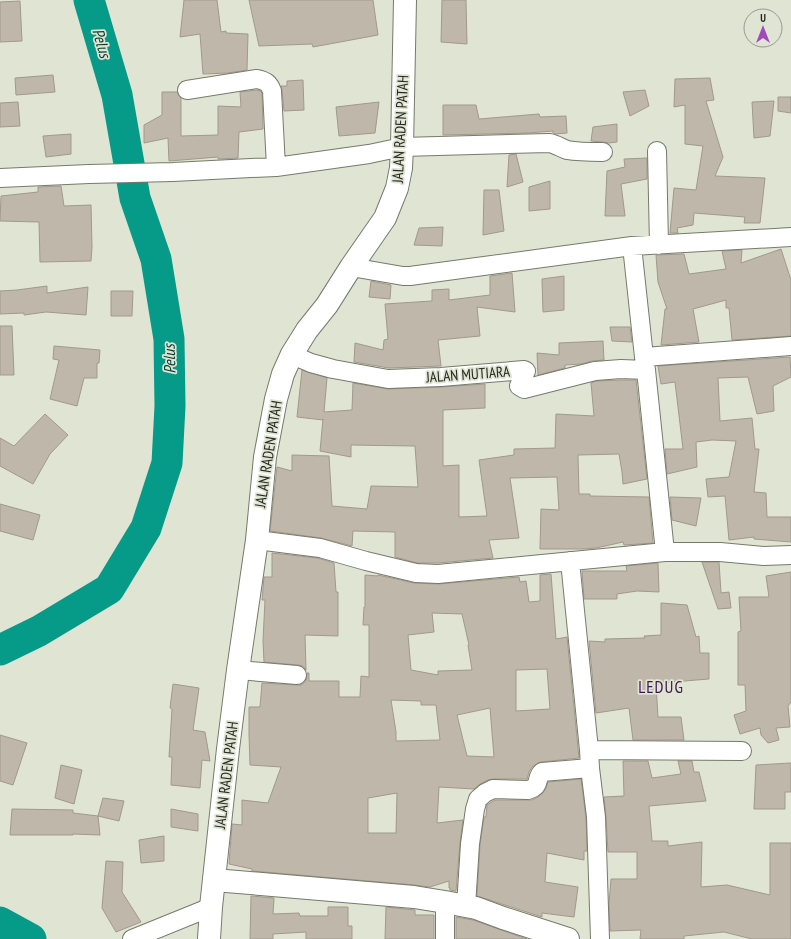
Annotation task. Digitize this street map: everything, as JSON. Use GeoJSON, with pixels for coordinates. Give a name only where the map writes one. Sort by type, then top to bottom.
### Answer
{"type":"FeatureCollection","features":[{"type":"Feature","properties":{"kind":"main road","name":"JALAN RADEN PATAH"},"geometry":{"type":"LineString","coordinates":[[209,939],[211,907],[238,670],[257,540],[265,457],[276,399],[283,374],[292,354],[307,330],[327,305],[385,218],[397,188],[401,168],[402,147],[405,0]]}},
{"type":"Feature","properties":{"kind":"main road"},"geometry":{"type":"LineString","coordinates":[[214,880],[414,897],[445,902],[476,908],[568,939]]}},
{"type":"Feature","properties":{"kind":"street"},"geometry":{"type":"LineString","coordinates":[[187,90],[257,79],[269,84],[272,92],[276,167]]}},
{"type":"Feature","properties":{"kind":"street"},"geometry":{"type":"LineString","coordinates":[[0,178],[276,167],[370,154],[402,147],[549,143],[569,150],[602,152]]}},
{"type":"Feature","properties":{"kind":"street"},"geometry":{"type":"LineString","coordinates":[[657,151],[659,245]]}},
{"type":"Feature","properties":{"kind":"street"},"geometry":{"type":"LineString","coordinates":[[351,267],[410,276],[632,246],[791,237]]}},
{"type":"Feature","properties":{"kind":"street"},"geometry":{"type":"LineString","coordinates":[[632,246],[665,552]]}},
{"type":"Feature","properties":{"kind":"street"},"geometry":{"type":"LineString","coordinates":[[645,364],[791,346]]}},
{"type":"Feature","properties":{"kind":"street","name":"JALAN MUTIARA"},"geometry":{"type":"LineString","coordinates":[[292,354],[311,363],[333,369],[388,378],[447,376],[524,370],[526,371],[519,386],[524,389],[595,371],[621,369],[645,364]]}},
{"type":"Feature","properties":{"kind":"street"},"geometry":{"type":"LineString","coordinates":[[257,540],[320,548],[416,573],[438,574],[665,552],[720,552],[764,556],[791,555]]}},
{"type":"Feature","properties":{"kind":"street"},"geometry":{"type":"LineString","coordinates":[[570,561],[596,817],[600,939]]}},
{"type":"Feature","properties":{"kind":"street"},"geometry":{"type":"LineString","coordinates":[[238,670],[297,675]]}},
{"type":"Feature","properties":{"kind":"street"},"geometry":{"type":"LineString","coordinates":[[589,750],[742,750]]}},
{"type":"Feature","properties":{"kind":"street"},"geometry":{"type":"LineString","coordinates":[[466,906],[470,844],[475,809],[478,799],[493,789],[531,789],[536,785],[542,772],[590,768]]}},
{"type":"Feature","properties":{"kind":"street"},"geometry":{"type":"LineString","coordinates":[[445,902],[445,939]]}},
{"type":"Feature","properties":{"kind":"street"},"geometry":{"type":"LineString","coordinates":[[132,939],[211,907]]}},
{"type":"Feature","properties":{"kind":"building"},"geometry":{"type":"Polygon","coordinates":[[[184,0],[217,0],[221,32],[226,31],[226,33],[248,34],[247,70],[228,73],[203,74],[200,34],[180,37],[184,0]]]}},
{"type":"Feature","properties":{"kind":"building"},"geometry":{"type":"Polygon","coordinates":[[[249,0],[373,0],[378,35],[313,47],[312,44],[259,46],[249,0]]]}},
{"type":"Feature","properties":{"kind":"building"},"geometry":{"type":"Polygon","coordinates":[[[442,0],[466,0],[467,44],[441,42],[442,0]]]}},
{"type":"Feature","properties":{"kind":"building"},"geometry":{"type":"Polygon","coordinates":[[[20,1],[22,41],[0,42],[0,2],[20,1]]]}},
{"type":"Feature","properties":{"kind":"building"},"geometry":{"type":"Polygon","coordinates":[[[53,75],[55,92],[16,95],[15,78],[53,75]]]}},
{"type":"Feature","properties":{"kind":"building"},"geometry":{"type":"Polygon","coordinates":[[[710,78],[714,100],[706,101],[723,157],[715,176],[765,178],[760,223],[744,223],[745,217],[694,213],[693,225],[677,228],[678,233],[670,233],[674,188],[696,190],[703,146],[685,144],[685,105],[674,107],[675,79],[710,78]]]}},
{"type":"Feature","properties":{"kind":"building"},"geometry":{"type":"Polygon","coordinates":[[[303,80],[304,110],[284,111],[281,86],[287,86],[287,81],[303,80]]]}},
{"type":"Feature","properties":{"kind":"building"},"geometry":{"type":"Polygon","coordinates":[[[257,90],[262,93],[263,129],[239,132],[238,158],[218,159],[218,157],[169,161],[168,138],[144,143],[144,125],[162,115],[162,92],[177,92],[181,98],[181,136],[218,135],[218,106],[241,107],[240,92],[257,90]]]}},
{"type":"Feature","properties":{"kind":"building"},"geometry":{"type":"Polygon","coordinates":[[[645,90],[649,106],[630,116],[623,92],[645,90]]]}},
{"type":"Feature","properties":{"kind":"building"},"geometry":{"type":"Polygon","coordinates":[[[778,97],[791,97],[791,113],[778,111],[778,97]]]}},
{"type":"Feature","properties":{"kind":"building"},"geometry":{"type":"Polygon","coordinates":[[[774,101],[770,136],[754,138],[752,102],[774,101]]]}},
{"type":"Feature","properties":{"kind":"building"},"geometry":{"type":"Polygon","coordinates":[[[18,102],[20,126],[0,127],[0,103],[18,102]]]}},
{"type":"Feature","properties":{"kind":"building"},"geometry":{"type":"Polygon","coordinates":[[[379,102],[375,133],[339,136],[336,107],[379,102]]]}},
{"type":"Feature","properties":{"kind":"building"},"geometry":{"type":"Polygon","coordinates":[[[443,105],[476,105],[479,119],[539,114],[540,117],[566,116],[567,133],[556,134],[553,133],[553,131],[443,135],[443,105]]]}},
{"type":"Feature","properties":{"kind":"building"},"geometry":{"type":"Polygon","coordinates":[[[617,124],[617,142],[609,143],[591,141],[593,127],[617,124]]]}},
{"type":"Feature","properties":{"kind":"building"},"geometry":{"type":"Polygon","coordinates":[[[71,134],[71,154],[46,157],[43,136],[71,134]]]}},
{"type":"Feature","properties":{"kind":"building"},"geometry":{"type":"Polygon","coordinates":[[[516,154],[523,182],[507,187],[509,155],[516,154]]]}},
{"type":"Feature","properties":{"kind":"building"},"geometry":{"type":"Polygon","coordinates":[[[647,158],[647,179],[621,184],[625,216],[605,216],[607,171],[625,167],[624,159],[647,158]]]}},
{"type":"Feature","properties":{"kind":"building"},"geometry":{"type":"Polygon","coordinates":[[[550,181],[550,209],[529,211],[529,187],[550,181]]]}},
{"type":"Feature","properties":{"kind":"building"},"geometry":{"type":"Polygon","coordinates":[[[61,186],[64,206],[91,205],[91,261],[40,262],[39,222],[0,221],[1,196],[38,192],[38,187],[61,186]]]}},
{"type":"Feature","properties":{"kind":"building"},"geometry":{"type":"Polygon","coordinates":[[[484,190],[499,190],[504,231],[483,235],[484,190]]]}},
{"type":"Feature","properties":{"kind":"building"},"geometry":{"type":"Polygon","coordinates":[[[443,227],[442,246],[414,245],[419,228],[443,227]]]}},
{"type":"Feature","properties":{"kind":"building"},"geometry":{"type":"Polygon","coordinates":[[[781,249],[791,280],[791,336],[732,340],[729,308],[726,308],[726,300],[693,309],[699,342],[661,345],[665,309],[667,309],[658,282],[656,255],[684,254],[689,274],[726,269],[722,251],[742,250],[741,263],[781,249]]]}},
{"type":"Feature","properties":{"kind":"building"},"geometry":{"type":"Polygon","coordinates":[[[512,273],[515,312],[477,307],[480,336],[438,340],[441,366],[389,368],[354,362],[355,343],[383,350],[384,340],[388,339],[385,304],[432,301],[432,290],[449,289],[449,300],[490,295],[490,276],[512,273]]]}},
{"type":"Feature","properties":{"kind":"building"},"geometry":{"type":"Polygon","coordinates":[[[564,276],[564,310],[543,312],[542,279],[564,276]]]}},
{"type":"Feature","properties":{"kind":"building"},"geometry":{"type":"Polygon","coordinates":[[[371,281],[391,285],[390,299],[369,297],[371,281]]]}},
{"type":"Feature","properties":{"kind":"building"},"geometry":{"type":"Polygon","coordinates":[[[47,286],[47,293],[88,287],[86,315],[46,312],[24,315],[24,313],[0,314],[0,291],[47,286]]]}},
{"type":"Feature","properties":{"kind":"building"},"geometry":{"type":"Polygon","coordinates":[[[111,291],[133,291],[132,316],[111,316],[111,291]]]}},
{"type":"Feature","properties":{"kind":"building"},"geometry":{"type":"Polygon","coordinates":[[[0,326],[12,326],[14,375],[0,375],[0,326]]]}},
{"type":"Feature","properties":{"kind":"building"},"geometry":{"type":"Polygon","coordinates":[[[610,327],[630,327],[632,342],[612,341],[610,327]]]}},
{"type":"Feature","properties":{"kind":"building"},"geometry":{"type":"Polygon","coordinates":[[[603,341],[604,360],[565,365],[565,368],[538,375],[537,353],[559,355],[559,343],[603,341]]]}},
{"type":"Feature","properties":{"kind":"building"},"geometry":{"type":"Polygon","coordinates":[[[54,346],[100,350],[99,363],[97,363],[97,378],[84,378],[77,406],[50,399],[59,360],[53,359],[54,346]]]}},
{"type":"Feature","properties":{"kind":"building"},"geometry":{"type":"Polygon","coordinates":[[[790,357],[791,377],[773,386],[774,411],[757,414],[748,377],[718,378],[720,421],[752,418],[755,449],[759,449],[754,492],[766,493],[767,517],[791,517],[791,542],[754,539],[754,537],[729,540],[725,496],[708,497],[706,479],[729,477],[736,441],[712,440],[696,442],[697,467],[667,474],[665,449],[683,449],[675,382],[661,384],[658,366],[790,357]]]}},
{"type":"Feature","properties":{"kind":"building"},"geometry":{"type":"Polygon","coordinates":[[[302,370],[327,378],[324,412],[352,410],[353,383],[388,389],[485,384],[485,408],[443,410],[443,466],[459,465],[459,517],[487,516],[479,460],[514,455],[514,449],[555,448],[556,414],[594,416],[591,383],[597,381],[636,380],[647,479],[623,484],[619,454],[578,455],[579,494],[590,494],[590,496],[649,497],[653,543],[624,545],[623,542],[596,548],[540,549],[541,509],[559,510],[557,477],[510,478],[519,538],[489,540],[493,558],[438,563],[417,563],[395,557],[395,532],[353,531],[352,546],[321,538],[270,531],[277,467],[292,471],[292,455],[329,456],[332,506],[367,509],[371,486],[418,487],[415,446],[351,445],[351,457],[320,451],[323,420],[297,417],[302,370]]]}},
{"type":"Feature","properties":{"kind":"building"},"geometry":{"type":"Polygon","coordinates":[[[45,414],[68,435],[50,454],[33,484],[0,466],[0,438],[14,446],[45,414]]]}},
{"type":"Feature","properties":{"kind":"building"},"geometry":{"type":"Polygon","coordinates":[[[670,497],[701,498],[696,526],[672,520],[670,497]]]}},
{"type":"Feature","properties":{"kind":"building"},"geometry":{"type":"Polygon","coordinates":[[[0,504],[40,515],[33,540],[0,531],[0,504]]]}},
{"type":"Feature","properties":{"kind":"building"},"geometry":{"type":"Polygon","coordinates":[[[272,553],[318,558],[334,563],[336,592],[338,592],[338,636],[305,635],[306,670],[303,666],[298,665],[264,662],[263,641],[265,600],[262,600],[264,577],[272,577],[272,553]]]}},
{"type":"Feature","properties":{"kind":"building"},"geometry":{"type":"Polygon","coordinates":[[[702,562],[719,562],[721,593],[729,592],[731,608],[718,609],[702,562]]]}},
{"type":"Feature","properties":{"kind":"building"},"geometry":{"type":"Polygon","coordinates":[[[658,563],[659,592],[637,591],[617,594],[617,599],[584,599],[582,571],[627,571],[626,566],[658,563]]]}},
{"type":"Feature","properties":{"kind":"building"},"geometry":{"type":"Polygon","coordinates":[[[791,572],[791,702],[788,706],[790,727],[776,728],[779,740],[768,743],[761,735],[760,728],[740,734],[734,715],[746,711],[745,685],[738,685],[738,632],[741,631],[739,597],[769,597],[766,576],[791,572]]]}},
{"type":"Feature","properties":{"kind":"building"},"geometry":{"type":"Polygon","coordinates":[[[551,574],[556,639],[567,637],[579,758],[541,762],[532,767],[527,779],[493,779],[480,784],[474,789],[439,787],[437,823],[463,820],[456,891],[450,890],[449,881],[430,887],[252,871],[252,869],[229,864],[232,824],[242,825],[242,800],[268,803],[281,767],[250,765],[249,707],[260,707],[262,683],[301,685],[306,681],[307,673],[309,673],[309,681],[339,681],[339,697],[360,697],[361,676],[369,677],[369,625],[363,625],[365,607],[365,575],[378,575],[414,583],[438,584],[519,577],[520,582],[526,581],[529,602],[540,601],[540,575],[551,574]],[[432,613],[434,632],[408,635],[411,670],[438,675],[438,671],[472,670],[469,645],[462,614],[432,613]],[[547,669],[516,670],[516,711],[550,709],[547,669]],[[391,700],[396,741],[440,740],[436,705],[421,705],[421,701],[391,700]],[[490,708],[457,715],[467,756],[494,757],[490,708]],[[397,793],[368,798],[368,833],[396,833],[397,793]]]}},
{"type":"Feature","properties":{"kind":"building"},"geometry":{"type":"Polygon","coordinates":[[[661,603],[687,605],[696,637],[699,636],[700,653],[709,653],[709,679],[656,685],[658,717],[681,717],[684,740],[633,740],[629,708],[596,713],[589,641],[605,642],[605,639],[645,638],[644,636],[661,635],[661,603]]]}},
{"type":"Feature","properties":{"kind":"building"},"geometry":{"type":"Polygon","coordinates":[[[173,684],[199,688],[193,730],[205,732],[210,761],[202,760],[200,788],[171,785],[172,757],[169,757],[172,709],[170,708],[173,684]]]}},
{"type":"Feature","properties":{"kind":"building"},"geometry":{"type":"Polygon","coordinates":[[[0,735],[27,743],[13,785],[0,781],[0,735]]]}},
{"type":"Feature","properties":{"kind":"building"},"geometry":{"type":"Polygon","coordinates":[[[623,761],[648,761],[652,778],[681,774],[678,761],[692,761],[694,772],[699,772],[706,801],[649,806],[652,841],[668,841],[668,846],[702,842],[701,887],[727,885],[770,895],[770,843],[791,843],[791,939],[752,939],[724,932],[684,936],[684,939],[640,939],[641,930],[610,931],[609,904],[611,879],[637,879],[637,852],[608,852],[604,797],[624,796],[623,761]]]}},
{"type":"Feature","properties":{"kind":"building"},"geometry":{"type":"Polygon","coordinates":[[[791,763],[791,792],[785,792],[785,809],[754,809],[756,765],[791,763]]]}},
{"type":"Feature","properties":{"kind":"building"},"geometry":{"type":"Polygon","coordinates":[[[61,765],[82,770],[74,804],[55,798],[61,765]]]}},
{"type":"Feature","properties":{"kind":"building"},"geometry":{"type":"Polygon","coordinates":[[[581,779],[586,818],[587,851],[584,851],[584,860],[547,853],[545,882],[578,887],[574,917],[542,913],[542,917],[477,896],[480,845],[487,805],[495,800],[532,800],[543,793],[548,782],[581,779]]]}},
{"type":"Feature","properties":{"kind":"building"},"geometry":{"type":"Polygon","coordinates":[[[103,798],[124,801],[119,821],[98,816],[103,798]]]}},
{"type":"Feature","properties":{"kind":"building"},"geometry":{"type":"Polygon","coordinates":[[[12,809],[73,810],[73,813],[98,816],[100,835],[10,835],[12,809]]]}},
{"type":"Feature","properties":{"kind":"building"},"geometry":{"type":"Polygon","coordinates":[[[171,809],[198,814],[198,831],[171,827],[171,809]]]}},
{"type":"Feature","properties":{"kind":"building"},"geometry":{"type":"Polygon","coordinates":[[[164,836],[164,861],[141,863],[139,840],[164,836]]]}},
{"type":"Feature","properties":{"kind":"building"},"geometry":{"type":"Polygon","coordinates":[[[106,861],[123,862],[122,892],[141,922],[116,932],[102,908],[106,861]]]}},
{"type":"Feature","properties":{"kind":"building"},"geometry":{"type":"Polygon","coordinates":[[[251,896],[274,898],[273,914],[299,913],[300,916],[328,916],[328,907],[348,907],[348,926],[352,926],[352,939],[306,939],[306,932],[273,934],[273,939],[250,939],[251,896]]]}},
{"type":"Feature","properties":{"kind":"building"},"geometry":{"type":"Polygon","coordinates":[[[386,907],[415,910],[415,915],[434,915],[434,939],[385,939],[386,907]]]}},
{"type":"Feature","properties":{"kind":"building"},"geometry":{"type":"Polygon","coordinates":[[[456,917],[473,920],[527,939],[456,939],[456,917]]]}},
{"type":"Feature","properties":{"kind":"waterway","name":"Pelus"},"geometry":{"type":"LineString","coordinates":[[0,650],[39,631],[109,589],[146,528],[167,463],[170,406],[169,339],[156,259],[135,198],[117,95],[89,0]]}},
{"type":"Feature","properties":{"kind":"waterway","name":"Pelus"},"geometry":{"type":"LineString","coordinates":[[0,922],[31,939]]}},
{"type":"Feature","properties":{"kind":"district","name":"LEDUG"},"geometry":{"type":"Point","coordinates":[661,687]}}]}
